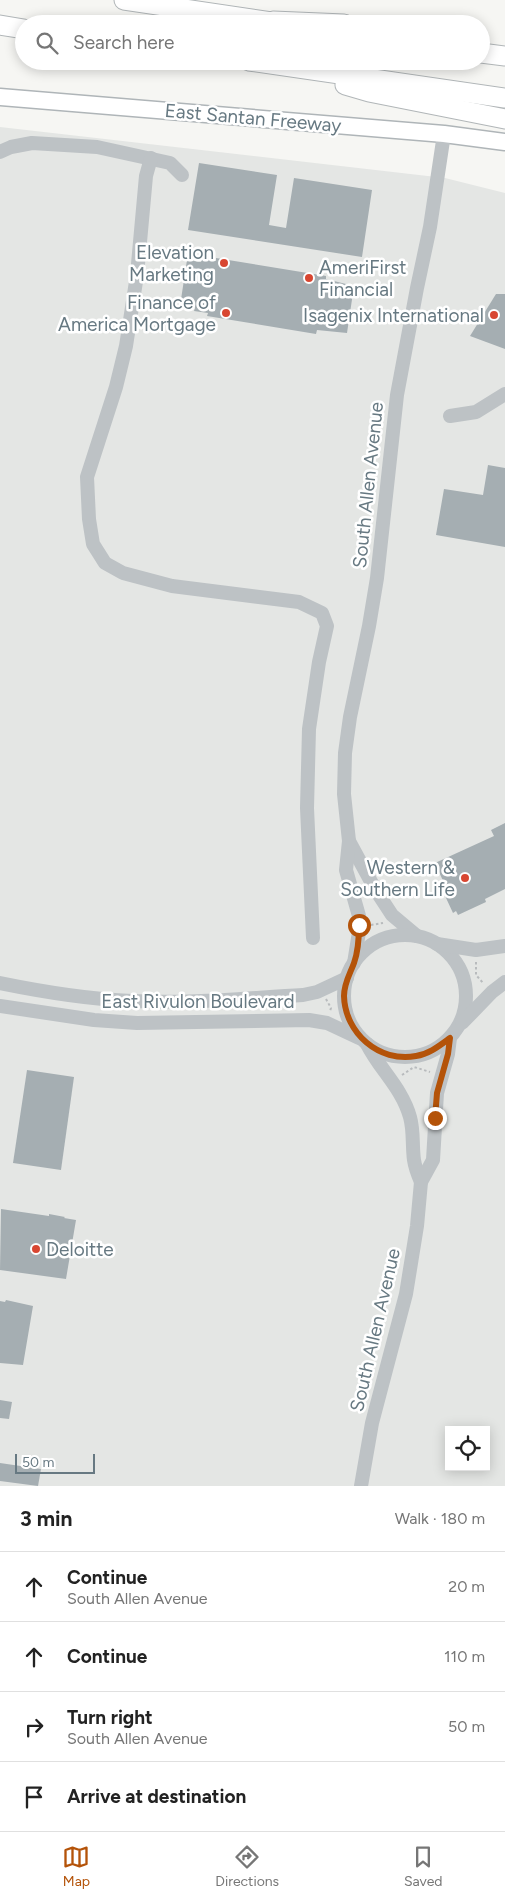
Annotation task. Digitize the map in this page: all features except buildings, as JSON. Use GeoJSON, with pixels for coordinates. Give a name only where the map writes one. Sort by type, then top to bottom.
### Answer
{"type":"FeatureCollection","features":[{"type":"Feature","properties":{"kind":"highway"},"geometry":{"type":"LineString","coordinates":[[124,0],[228,15]]}},
{"type":"Feature","properties":{"kind":"highway"},"geometry":{"type":"LineString","coordinates":[[0,25],[15,28]]}},
{"type":"Feature","properties":{"kind":"highway"},"geometry":{"type":"LineString","coordinates":[[490,41],[505,43]]}},
{"type":"Feature","properties":{"kind":"highway"},"geometry":{"type":"LineString","coordinates":[[490,54],[505,56]]}},
{"type":"Feature","properties":{"kind":"highway"},"geometry":{"type":"LineString","coordinates":[[299,70],[369,92],[505,119]]}},
{"type":"Feature","properties":{"kind":"highway"},"geometry":{"type":"LineString","coordinates":[[310,70],[505,98]]}},
{"type":"Feature","properties":{"kind":"main road","name":"East Santan Freeway"},"geometry":{"type":"LineString","coordinates":[[0,97],[444,134],[505,142]]}},
{"type":"Feature","properties":{"kind":"street","name":"South Allen Avenue"},"geometry":{"type":"LineString","coordinates":[[354,962],[359,932],[359,916],[346,870],[350,841],[344,794],[345,753],[350,716],[372,607],[384,521],[396,401],[409,326],[430,227],[444,134]]}},
{"type":"Feature","properties":{"kind":"street"},"geometry":{"type":"LineString","coordinates":[[0,152],[12,147],[32,144],[97,147],[170,163],[182,175]]}},
{"type":"Feature","properties":{"kind":"street"},"geometry":{"type":"LineString","coordinates":[[152,158],[146,176],[137,276],[126,346],[116,387],[87,477],[89,520],[93,544],[105,563],[123,573],[172,586],[299,602],[322,613],[326,626],[309,729],[307,808],[313,938]]}},
{"type":"Feature","properties":{"kind":"street"},"geometry":{"type":"LineString","coordinates":[[450,416],[476,412],[505,394]]}},
{"type":"Feature","properties":{"kind":"street","name":"South Allen Avenue"},"geometry":{"type":"LineString","coordinates":[[350,841],[374,889],[392,915],[417,936]]}},
{"type":"Feature","properties":{"kind":"street"},"geometry":{"type":"LineString","coordinates":[[505,946],[476,950],[436,944],[417,936],[399,936],[382,940],[366,949],[354,962],[347,978],[344,994],[346,1011],[352,1027],[365,1042],[379,1051],[397,1057],[416,1056],[434,1050],[453,1034],[492,992],[505,982]]}},
{"type":"Feature","properties":{"kind":"street"},"geometry":{"type":"LineString","coordinates":[[436,944],[451,956],[462,973],[466,992],[464,1012],[453,1034]]}},
{"type":"Feature","properties":{"kind":"street","name":"East Rivulon Boulevard"},"geometry":{"type":"LineString","coordinates":[[0,983],[44,992],[116,1000],[182,1001],[303,996],[347,978]]}},
{"type":"Feature","properties":{"kind":"street"},"geometry":{"type":"LineString","coordinates":[[115,1021],[116,1000]]}},
{"type":"Feature","properties":{"kind":"street","name":"East Rivulon Boulevard"},"geometry":{"type":"LineString","coordinates":[[0,1006],[47,1014],[137,1023],[310,1020],[327,1023],[365,1042]]}},
{"type":"Feature","properties":{"kind":"street","name":"South Allen Avenue"},"geometry":{"type":"LineString","coordinates":[[361,1486],[372,1423],[406,1294],[417,1226],[421,1182],[433,1160],[437,1093],[453,1034]]}},
{"type":"Feature","properties":{"kind":"street","name":"South Allen Avenue"},"geometry":{"type":"LineString","coordinates":[[365,1042],[374,1058],[393,1080],[404,1101],[410,1119],[414,1162],[421,1182]]}},
{"type":"Feature","properties":{"kind":"path"},"geometry":{"type":"LineString","coordinates":[[370,925],[382,924],[389,918]]}},
{"type":"Feature","properties":{"kind":"path"},"geometry":{"type":"LineString","coordinates":[[476,958],[476,975],[486,986]]}},
{"type":"Feature","properties":{"kind":"path"},"geometry":{"type":"LineString","coordinates":[[326,998],[331,1008],[328,1016]]}},
{"type":"Feature","properties":{"kind":"path"},"geometry":{"type":"LineString","coordinates":[[397,1078],[414,1067],[432,1072]]}},
{"type":"Feature","properties":{"kind":"shaded area"},"geometry":{"type":"Polygon","coordinates":[[[0,127],[445,178],[505,193],[505,1486],[0,1486],[0,127]]]}},
{"type":"Feature","properties":{"kind":"place","name":"Elevation Marketing"},"geometry":{"type":"Point","coordinates":[224,263]}},
{"type":"Feature","properties":{"kind":"place","name":"AmeriFirst Financial"},"geometry":{"type":"Point","coordinates":[309,278]}},
{"type":"Feature","properties":{"kind":"place","name":"Finance of America Mortgage"},"geometry":{"type":"Point","coordinates":[226,313]}},
{"type":"Feature","properties":{"kind":"place","name":"Isagenix International"},"geometry":{"type":"Point","coordinates":[494,315]}},
{"type":"Feature","properties":{"kind":"place","name":"Western & Southern Life"},"geometry":{"type":"Point","coordinates":[465,878]}},
{"type":"Feature","properties":{"kind":"place","name":"Deloitte"},"geometry":{"type":"Point","coordinates":[36,1249]}},
{"type":"Feature","properties":{"kind":"route"},"geometry":{"type":"LineString","coordinates":[[359,925],[354,962],[347,978],[344,994],[346,1011],[352,1027],[367,1044],[379,1051],[397,1057],[416,1056],[434,1050],[450,1038],[448,1054],[437,1093],[435,1118]]}}]}
